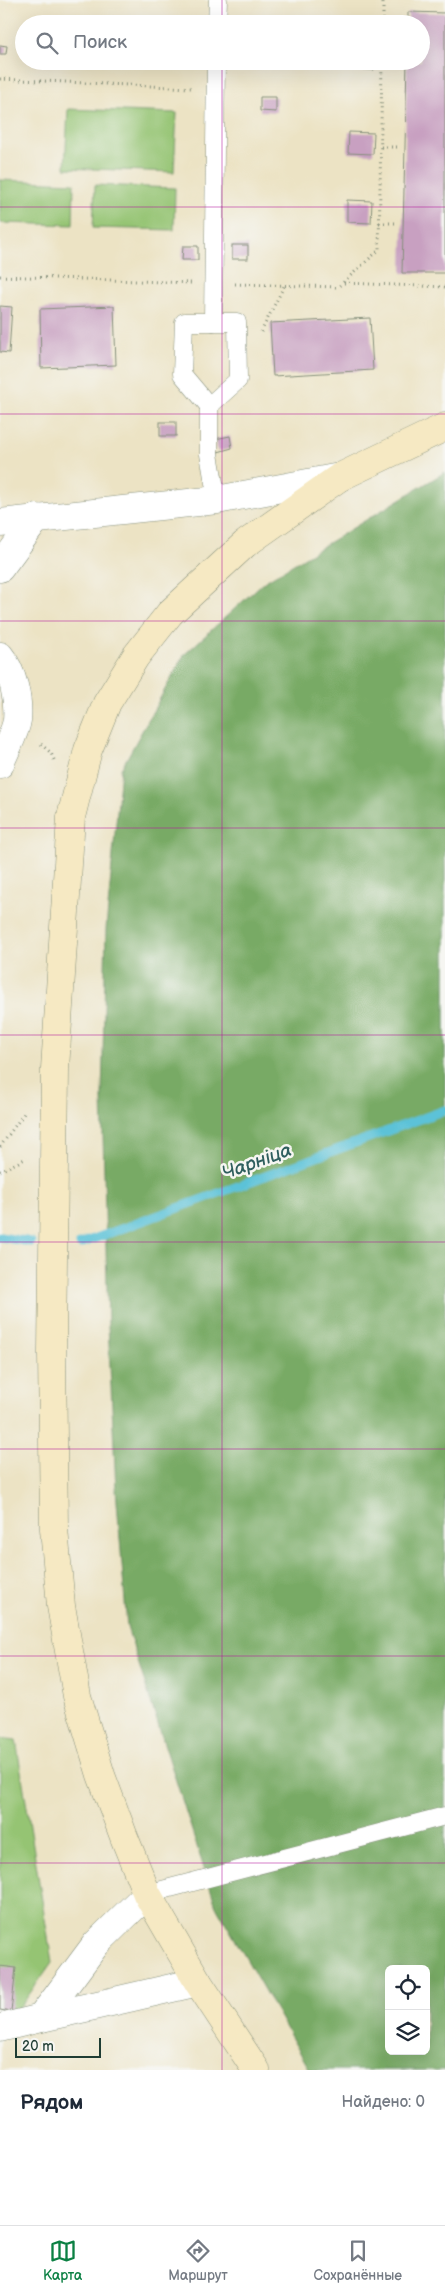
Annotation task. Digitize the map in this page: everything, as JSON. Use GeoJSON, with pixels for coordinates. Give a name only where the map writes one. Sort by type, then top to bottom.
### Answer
{"type":"FeatureCollection","features":[{"type":"Feature","properties":{"kind":"street"},"geometry":{"type":"LineString","coordinates":[[256,2070],[198,1982],[147,1894],[101,1775],[77,1696],[62,1606],[54,1529],[52,1411],[55,1069],[71,817],[88,750],[106,703],[147,642],[170,613],[245,544],[340,476],[445,427]]}},
{"type":"Feature","properties":{"kind":"street"},"geometry":{"type":"LineString","coordinates":[[0,524],[38,518],[217,500],[340,476]]}},
{"type":"Feature","properties":{"kind":"street"},"geometry":{"type":"LineString","coordinates":[[0,568],[38,518]]}},
{"type":"Feature","properties":{"kind":"street"},"geometry":{"type":"LineString","coordinates":[[0,656],[7,665],[16,697],[17,721],[0,764]]}},
{"type":"Feature","properties":{"kind":"street"},"geometry":{"type":"LineString","coordinates":[[41,2018],[96,1944],[147,1894]]}},
{"type":"Feature","properties":{"kind":"street"},"geometry":{"type":"LineString","coordinates":[[0,2028],[198,1982]]}},
{"type":"Feature","properties":{"kind":"lane"},"geometry":{"type":"LineString","coordinates":[[217,15],[218,0]]}},
{"type":"Feature","properties":{"kind":"lane"},"geometry":{"type":"LineString","coordinates":[[213,322],[216,70]]}},
{"type":"Feature","properties":{"kind":"lane"},"geometry":{"type":"LineString","coordinates":[[209,406],[238,380],[237,322],[184,322],[182,374],[209,406],[209,454],[217,500]]}},
{"type":"Feature","properties":{"kind":"lane"},"geometry":{"type":"LineString","coordinates":[[147,1894],[445,1816]]}},
{"type":"Feature","properties":{"kind":"path"},"geometry":{"type":"LineString","coordinates":[[382,15],[383,0]]}},
{"type":"Feature","properties":{"kind":"path"},"geometry":{"type":"LineString","coordinates":[[0,276],[338,287],[379,250],[382,70]]}},
{"type":"Feature","properties":{"kind":"path"},"geometry":{"type":"LineString","coordinates":[[0,79],[189,88]]}},
{"type":"Feature","properties":{"kind":"path"},"geometry":{"type":"LineString","coordinates":[[381,147],[398,147]]}},
{"type":"Feature","properties":{"kind":"path"},"geometry":{"type":"LineString","coordinates":[[379,223],[398,224]]}},
{"type":"Feature","properties":{"kind":"path"},"geometry":{"type":"LineString","coordinates":[[344,283],[445,287]]}},
{"type":"Feature","properties":{"kind":"path"},"geometry":{"type":"LineString","coordinates":[[17,721],[50,753],[58,767]]}},
{"type":"Feature","properties":{"kind":"green space"},"geometry":{"type":"Polygon","coordinates":[[[68,109],[177,113],[174,172],[65,168],[68,109]]]}},
{"type":"Feature","properties":{"kind":"green space"},"geometry":{"type":"Polygon","coordinates":[[[0,180],[74,183],[73,225],[0,223],[0,180]]]}},
{"type":"Feature","properties":{"kind":"green space"},"geometry":{"type":"Polygon","coordinates":[[[95,185],[175,188],[174,230],[93,228],[95,185]]]}},
{"type":"Feature","properties":{"kind":"green space"},"geometry":{"type":"Polygon","coordinates":[[[445,472],[445,2070],[310,2070],[216,1906],[127,1627],[116,1489],[108,1325],[102,1097],[106,929],[121,769],[184,655],[264,582],[445,472]]]}},
{"type":"Feature","properties":{"kind":"green space"},"geometry":{"type":"Polygon","coordinates":[[[0,1738],[16,1740],[52,1962],[16,2013],[0,2017],[0,1738]]]}},
{"type":"Feature","properties":{"kind":"building"},"geometry":{"type":"Polygon","coordinates":[[[408,12],[445,13],[445,273],[402,273],[407,70],[430,70],[430,15],[408,15],[408,12]]]}},
{"type":"Feature","properties":{"kind":"building"},"geometry":{"type":"Polygon","coordinates":[[[0,45],[7,46],[6,54],[0,54],[0,45]]]}},
{"type":"Feature","properties":{"kind":"building"},"geometry":{"type":"Polygon","coordinates":[[[260,97],[276,97],[276,112],[260,111],[260,97]]]}},
{"type":"Feature","properties":{"kind":"building"},"geometry":{"type":"Polygon","coordinates":[[[349,132],[374,133],[373,154],[348,153],[349,132]]]}},
{"type":"Feature","properties":{"kind":"building"},"geometry":{"type":"Polygon","coordinates":[[[347,200],[372,201],[371,223],[347,222],[347,200]]]}},
{"type":"Feature","properties":{"kind":"building"},"geometry":{"type":"Polygon","coordinates":[[[232,245],[248,245],[248,259],[232,259],[232,245]]]}},
{"type":"Feature","properties":{"kind":"building"},"geometry":{"type":"Polygon","coordinates":[[[183,246],[198,246],[198,260],[182,260],[183,246]]]}},
{"type":"Feature","properties":{"kind":"building"},"geometry":{"type":"Polygon","coordinates":[[[0,306],[12,307],[9,353],[0,352],[0,306]]]}},
{"type":"Feature","properties":{"kind":"building"},"geometry":{"type":"Polygon","coordinates":[[[114,306],[116,365],[41,368],[40,309],[114,306]]]}},
{"type":"Feature","properties":{"kind":"building"},"geometry":{"type":"Polygon","coordinates":[[[370,318],[373,370],[273,376],[270,323],[370,318]]]}},
{"type":"Feature","properties":{"kind":"building"},"geometry":{"type":"Polygon","coordinates":[[[160,422],[176,422],[176,436],[160,436],[160,422]]]}},
{"type":"Feature","properties":{"kind":"building"},"geometry":{"type":"Polygon","coordinates":[[[230,436],[232,448],[218,452],[215,439],[230,436]]]}},
{"type":"Feature","properties":{"kind":"building"},"geometry":{"type":"Polygon","coordinates":[[[0,1966],[16,1968],[11,2012],[0,2010],[0,1966]]]}},
{"type":"Feature","properties":{"kind":"waterway","name":"Чарніца"},"geometry":{"type":"LineString","coordinates":[[80,1244],[445,1110]]}},
{"type":"Feature","properties":{"kind":"waterway","name":"Чарніца"},"geometry":{"type":"LineString","coordinates":[[0,1237],[31,1242]]}}]}
